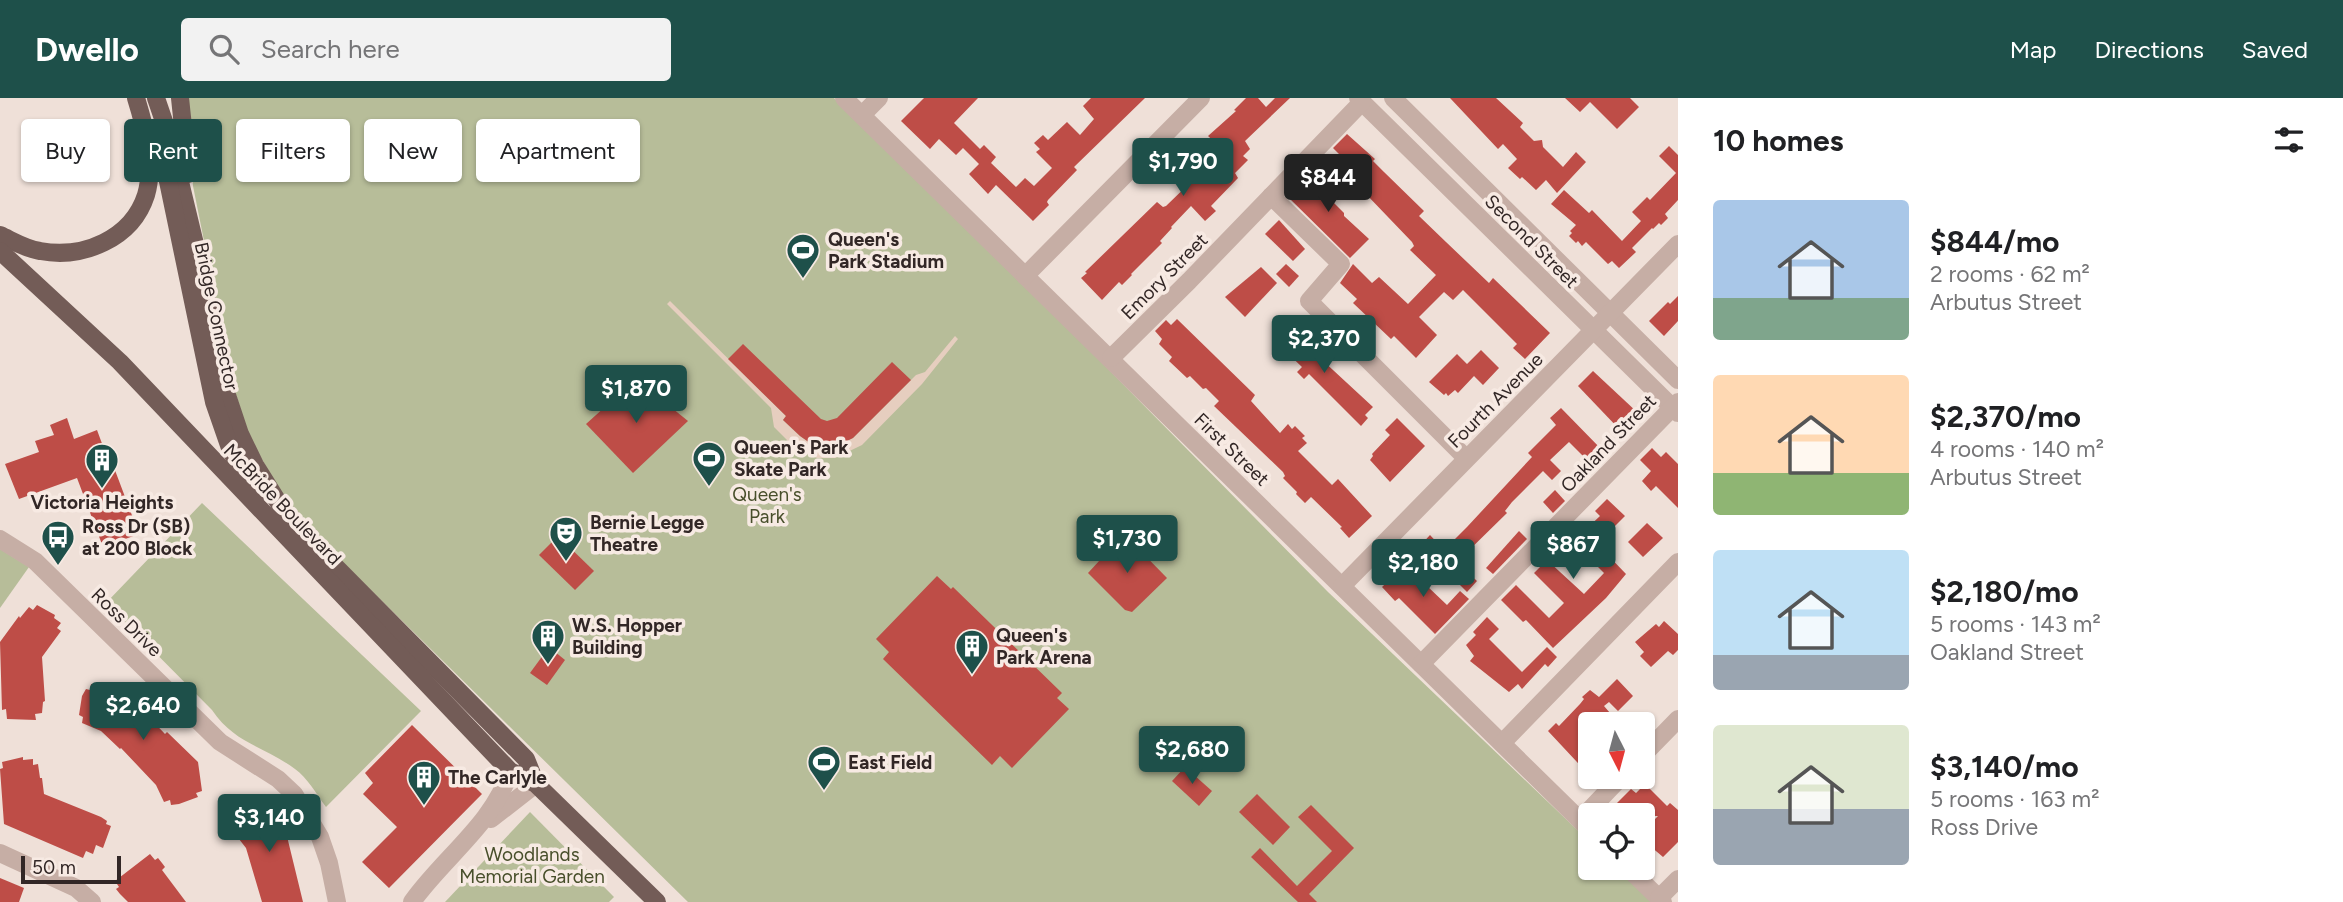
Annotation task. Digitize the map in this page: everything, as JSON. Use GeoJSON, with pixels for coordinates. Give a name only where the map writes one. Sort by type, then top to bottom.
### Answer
{"type":"FeatureCollection","features":[{"type":"Feature","properties":{"kind":"main road"},"geometry":{"type":"LineString","coordinates":[[5,243],[39,251],[73,253],[110,240],[128,224],[142,204],[149,180],[147,145],[136,98]]}},
{"type":"Feature","properties":{"kind":"main road","name":"Bridge Connector"},"geometry":{"type":"LineString","coordinates":[[145,98],[160,144],[214,402],[226,439],[245,479],[279,530]]}},
{"type":"Feature","properties":{"kind":"main road","name":"Bridge Connector"},"geometry":{"type":"LineString","coordinates":[[156,98],[169,136],[195,244],[227,395],[240,434],[255,465],[280,505]]}},
{"type":"Feature","properties":{"kind":"main road"},"geometry":{"type":"LineString","coordinates":[[180,98],[195,244]]}},
{"type":"Feature","properties":{"kind":"main road","name":"McBride Boulevard"},"geometry":{"type":"LineString","coordinates":[[0,222],[5,243],[510,771],[536,784],[657,902]]}},
{"type":"Feature","properties":{"kind":"main road","name":"McBride Boulevard"},"geometry":{"type":"LineString","coordinates":[[280,505],[321,552],[526,758],[536,784]]}},
{"type":"Feature","properties":{"kind":"street","name":"First Street"},"geometry":{"type":"LineString","coordinates":[[844,98],[1578,818]]}},
{"type":"Feature","properties":{"kind":"street"},"geometry":{"type":"LineString","coordinates":[[862,115],[878,98]]}},
{"type":"Feature","properties":{"kind":"street"},"geometry":{"type":"LineString","coordinates":[[1026,276],[1201,98]]}},
{"type":"Feature","properties":{"kind":"street","name":"Second Street"},"geometry":{"type":"LineString","coordinates":[[1392,98],[1678,380]]}},
{"type":"Feature","properties":{"kind":"street","name":"Second Street"},"geometry":{"type":"LineString","coordinates":[[1360,100],[1594,331],[1676,407]]}},
{"type":"Feature","properties":{"kind":"street","name":"Emory Street"},"geometry":{"type":"LineString","coordinates":[[1111,358],[1271,196],[1360,100]]}},
{"type":"Feature","properties":{"kind":"street"},"geometry":{"type":"LineString","coordinates":[[1271,196],[1341,264],[1308,300],[1466,458]]}},
{"type":"Feature","properties":{"kind":"street","name":"Fourth Avenue"},"geometry":{"type":"LineString","coordinates":[[1342,586],[1678,244]]}},
{"type":"Feature","properties":{"kind":"street","name":"Oakland Street"},"geometry":{"type":"LineString","coordinates":[[1421,664],[1676,407]]}},
{"type":"Feature","properties":{"kind":"street","name":"Ross Drive"},"geometry":{"type":"LineString","coordinates":[[0,539],[35,561],[226,747],[278,779],[294,794],[320,836],[337,902]]}},
{"type":"Feature","properties":{"kind":"street"},"geometry":{"type":"LineString","coordinates":[[1502,743],[1678,562]]}},
{"type":"Feature","properties":{"kind":"street"},"geometry":{"type":"LineString","coordinates":[[1656,742],[1678,719]]}},
{"type":"Feature","properties":{"kind":"street"},"geometry":{"type":"LineString","coordinates":[[412,902],[469,837],[505,788],[510,771]]}},
{"type":"Feature","properties":{"kind":"street"},"geometry":{"type":"LineString","coordinates":[[469,837],[536,784]]}},
{"type":"Feature","properties":{"kind":"street"},"geometry":{"type":"LineString","coordinates":[[1602,803],[1613,789]]}},
{"type":"Feature","properties":{"kind":"street"},"geometry":{"type":"LineString","coordinates":[[0,853],[76,888],[92,902]]}},
{"type":"Feature","properties":{"kind":"street"},"geometry":{"type":"LineString","coordinates":[[1640,880],[1661,900],[1678,879]]}},
{"type":"Feature","properties":{"kind":"green space","name":"Queen's Park"},"geometry":{"type":"Polygon","coordinates":[[[186,98],[834,98],[1034,294],[1328,592],[1578,831],[1578,880],[1630,880],[1653,902],[688,902],[321,541],[278,489],[248,433],[233,385],[193,186],[193,182],[222,182],[222,119],[188,119],[186,98]]]}},
{"type":"Feature","properties":{"kind":"green space"},"geometry":{"type":"Polygon","coordinates":[[[202,503],[421,711],[326,807],[299,772],[230,730],[106,603],[202,503]]]}},
{"type":"Feature","properties":{"kind":"green space"},"geometry":{"type":"Polygon","coordinates":[[[0,549],[29,567],[0,608],[0,549]]]}},
{"type":"Feature","properties":{"kind":"green space","name":"Woodlands Memorial Garden"},"geometry":{"type":"Polygon","coordinates":[[[530,812],[614,897],[609,902],[445,902],[530,812]]]}},
{"type":"Feature","properties":{"kind":"shaded area"},"geometry":{"type":"Polygon","coordinates":[[[670,301],[786,416],[783,420],[810,443],[822,447],[835,446],[853,438],[916,375],[925,372],[955,336],[958,339],[922,384],[862,445],[835,458],[817,458],[795,448],[774,427],[771,408],[667,304],[670,301]]]}},
{"type":"Feature","properties":{"kind":"building"},"geometry":{"type":"Polygon","coordinates":[[[924,98],[978,98],[954,123],[980,149],[984,145],[996,157],[991,163],[1016,187],[1025,178],[1034,186],[1052,168],[1036,152],[1040,149],[1034,143],[1043,135],[1048,140],[1067,122],[1080,135],[1094,119],[1083,106],[1091,98],[1145,98],[1074,167],[1077,170],[1048,200],[1049,205],[1033,221],[996,185],[988,194],[969,174],[979,164],[963,148],[956,155],[939,139],[930,149],[901,121],[924,98]]]}},
{"type":"Feature","properties":{"kind":"building"},"geometry":{"type":"Polygon","coordinates":[[[1246,98],[1258,98],[1266,107],[1275,98],[1290,98],[1245,141],[1250,149],[1243,156],[1248,160],[1235,173],[1238,178],[1211,206],[1216,211],[1205,221],[1191,206],[1132,275],[1122,285],[1119,282],[1102,300],[1081,278],[1087,273],[1085,272],[1157,202],[1163,207],[1166,206],[1198,175],[1222,149],[1208,136],[1236,111],[1234,110],[1246,98]]]}},
{"type":"Feature","properties":{"kind":"building"},"geometry":{"type":"Polygon","coordinates":[[[1450,98],[1496,98],[1523,123],[1520,127],[1534,141],[1542,140],[1543,147],[1563,167],[1576,152],[1586,162],[1557,193],[1546,180],[1536,190],[1508,168],[1517,159],[1503,144],[1498,149],[1450,98]]]}},
{"type":"Feature","properties":{"kind":"building"},"geometry":{"type":"Polygon","coordinates":[[[1565,98],[1630,98],[1639,107],[1617,129],[1590,102],[1580,112],[1565,98]]]}},
{"type":"Feature","properties":{"kind":"building"},"geometry":{"type":"Polygon","coordinates":[[[1347,134],[1375,159],[1373,161],[1424,211],[1419,216],[1489,283],[1493,278],[1550,333],[1525,359],[1513,348],[1517,344],[1463,290],[1453,300],[1444,292],[1419,317],[1437,335],[1416,358],[1394,336],[1391,339],[1353,303],[1357,299],[1340,283],[1353,264],[1372,283],[1379,277],[1408,304],[1436,275],[1410,250],[1414,246],[1412,242],[1354,185],[1358,181],[1345,166],[1348,163],[1333,148],[1347,134]]]}},
{"type":"Feature","properties":{"kind":"building"},"geometry":{"type":"Polygon","coordinates":[[[1669,146],[1678,155],[1678,200],[1665,214],[1668,218],[1661,225],[1659,223],[1652,228],[1632,248],[1636,252],[1619,268],[1612,261],[1608,264],[1586,242],[1582,246],[1569,236],[1576,225],[1551,204],[1564,190],[1589,213],[1592,210],[1622,241],[1641,221],[1632,212],[1647,197],[1650,200],[1676,173],[1659,156],[1669,146]]]}},
{"type":"Feature","properties":{"kind":"building"},"geometry":{"type":"Polygon","coordinates":[[[1316,170],[1333,185],[1327,196],[1369,239],[1350,258],[1290,199],[1316,170]]]}},
{"type":"Feature","properties":{"kind":"building"},"geometry":{"type":"Polygon","coordinates":[[[1279,220],[1305,249],[1293,261],[1265,234],[1279,220]]]}},
{"type":"Feature","properties":{"kind":"building"},"geometry":{"type":"Polygon","coordinates":[[[1286,264],[1299,276],[1289,287],[1276,274],[1286,264]]]}},
{"type":"Feature","properties":{"kind":"building"},"geometry":{"type":"Polygon","coordinates":[[[1261,267],[1277,283],[1245,317],[1225,297],[1261,267]]]}},
{"type":"Feature","properties":{"kind":"building"},"geometry":{"type":"Polygon","coordinates":[[[1678,296],[1678,321],[1664,336],[1649,321],[1678,296]]]}},
{"type":"Feature","properties":{"kind":"building"},"geometry":{"type":"Polygon","coordinates":[[[1177,319],[1255,395],[1251,401],[1280,433],[1288,424],[1292,429],[1295,426],[1305,436],[1302,438],[1307,443],[1298,451],[1332,485],[1338,479],[1372,516],[1349,538],[1340,528],[1342,527],[1311,497],[1305,503],[1296,494],[1283,478],[1283,472],[1214,406],[1219,401],[1206,388],[1203,389],[1190,376],[1187,378],[1169,361],[1172,357],[1159,344],[1162,339],[1155,331],[1166,320],[1171,325],[1177,319]]]}},
{"type":"Feature","properties":{"kind":"building"},"geometry":{"type":"Polygon","coordinates":[[[1292,325],[1322,357],[1320,358],[1373,407],[1365,415],[1368,418],[1361,426],[1309,374],[1304,379],[1297,372],[1302,367],[1277,343],[1292,325]]]}},
{"type":"Feature","properties":{"kind":"building"},"geometry":{"type":"Polygon","coordinates":[[[743,344],[821,419],[827,421],[837,418],[892,362],[911,380],[853,438],[835,447],[822,447],[800,436],[783,420],[786,416],[728,359],[743,344]]]}},
{"type":"Feature","properties":{"kind":"building"},"geometry":{"type":"Polygon","coordinates":[[[1481,350],[1499,368],[1483,385],[1474,376],[1458,393],[1455,390],[1448,396],[1429,382],[1457,354],[1467,364],[1481,350]]]}},
{"type":"Feature","properties":{"kind":"building"},"geometry":{"type":"Polygon","coordinates":[[[1593,371],[1638,413],[1620,430],[1578,386],[1593,371]]]}},
{"type":"Feature","properties":{"kind":"building"},"geometry":{"type":"Polygon","coordinates":[[[636,379],[688,421],[633,473],[586,424],[636,379]]]}},
{"type":"Feature","properties":{"kind":"building"},"geometry":{"type":"Polygon","coordinates":[[[1561,408],[1603,451],[1590,463],[1569,442],[1550,460],[1561,471],[1552,480],[1543,471],[1512,502],[1505,511],[1507,513],[1457,562],[1477,581],[1467,592],[1440,565],[1435,565],[1417,549],[1430,535],[1444,550],[1532,457],[1528,453],[1556,425],[1550,418],[1561,408]]]}},
{"type":"Feature","properties":{"kind":"building","name":"Victoria Heights"},"geometry":{"type":"Polygon","coordinates":[[[67,418],[74,439],[97,430],[104,449],[107,449],[139,534],[103,547],[77,478],[19,499],[5,464],[39,452],[35,441],[54,435],[50,425],[67,418]]]}},
{"type":"Feature","properties":{"kind":"building"},"geometry":{"type":"Polygon","coordinates":[[[1397,418],[1425,446],[1390,482],[1370,460],[1372,454],[1390,435],[1385,430],[1397,418]]]}},
{"type":"Feature","properties":{"kind":"building"},"geometry":{"type":"Polygon","coordinates":[[[1652,448],[1661,457],[1666,452],[1678,464],[1678,508],[1656,486],[1651,491],[1642,481],[1651,471],[1640,460],[1652,448]]]}},
{"type":"Feature","properties":{"kind":"building"},"geometry":{"type":"Polygon","coordinates":[[[1555,490],[1565,501],[1553,513],[1543,502],[1555,490]]]}},
{"type":"Feature","properties":{"kind":"building"},"geometry":{"type":"Polygon","coordinates":[[[1607,499],[1625,516],[1605,536],[1609,540],[1601,548],[1626,574],[1606,598],[1553,648],[1526,620],[1523,622],[1501,600],[1516,585],[1549,618],[1564,603],[1534,573],[1547,560],[1584,594],[1604,573],[1586,555],[1578,562],[1562,545],[1578,529],[1582,533],[1600,516],[1595,511],[1607,499]]]}},
{"type":"Feature","properties":{"kind":"building"},"geometry":{"type":"Polygon","coordinates":[[[1647,523],[1663,538],[1643,557],[1628,542],[1647,523]]]}},
{"type":"Feature","properties":{"kind":"building"},"geometry":{"type":"Polygon","coordinates":[[[1519,531],[1527,539],[1493,574],[1486,568],[1519,531]]]}},
{"type":"Feature","properties":{"kind":"building"},"geometry":{"type":"Polygon","coordinates":[[[1124,534],[1167,578],[1132,612],[1125,610],[1088,573],[1124,534]]]}},
{"type":"Feature","properties":{"kind":"building","name":"Bernie Legge Theatre"},"geometry":{"type":"Polygon","coordinates":[[[558,536],[594,571],[575,590],[539,555],[558,536]]]}},
{"type":"Feature","properties":{"kind":"building"},"geometry":{"type":"Polygon","coordinates":[[[1405,565],[1447,605],[1460,591],[1469,599],[1435,634],[1399,598],[1395,601],[1382,587],[1405,565]]]}},
{"type":"Feature","properties":{"kind":"building","name":"Queen's Park Arena"},"geometry":{"type":"Polygon","coordinates":[[[937,576],[951,589],[953,587],[1062,693],[1057,698],[1069,709],[1012,768],[1000,756],[992,765],[883,659],[889,652],[876,639],[937,576]]]}},
{"type":"Feature","properties":{"kind":"building"},"geometry":{"type":"Polygon","coordinates":[[[37,605],[55,615],[54,618],[61,623],[57,628],[61,631],[42,657],[45,701],[42,713],[35,714],[36,720],[7,719],[6,709],[2,710],[0,642],[19,616],[20,618],[29,607],[33,610],[37,605]]]}},
{"type":"Feature","properties":{"kind":"building"},"geometry":{"type":"Polygon","coordinates":[[[1487,617],[1499,629],[1489,639],[1522,672],[1547,647],[1557,657],[1548,667],[1545,664],[1522,689],[1518,684],[1509,692],[1470,661],[1474,656],[1466,645],[1476,635],[1473,632],[1487,617]]]}},
{"type":"Feature","properties":{"kind":"building"},"geometry":{"type":"Polygon","coordinates":[[[1664,621],[1678,634],[1678,650],[1673,655],[1668,651],[1651,667],[1640,656],[1644,652],[1635,642],[1656,624],[1659,627],[1664,621]]]}},
{"type":"Feature","properties":{"kind":"building","name":"W.S. Hopper Building"},"geometry":{"type":"Polygon","coordinates":[[[549,647],[565,660],[547,685],[530,673],[549,647]]]}},
{"type":"Feature","properties":{"kind":"building"},"geometry":{"type":"Polygon","coordinates":[[[1617,679],[1633,696],[1618,711],[1609,702],[1604,706],[1609,712],[1578,712],[1578,763],[1548,731],[1556,723],[1559,726],[1590,690],[1599,697],[1617,679]]]}},
{"type":"Feature","properties":{"kind":"building"},"geometry":{"type":"Polygon","coordinates":[[[91,684],[121,688],[165,734],[167,732],[198,762],[202,791],[196,793],[198,797],[179,804],[171,805],[170,800],[164,802],[156,785],[121,748],[101,731],[82,723],[83,717],[79,715],[82,696],[86,689],[90,690],[91,684]]]}},
{"type":"Feature","properties":{"kind":"building","name":"The Carlyle"},"geometry":{"type":"Polygon","coordinates":[[[412,725],[482,794],[389,888],[362,862],[397,827],[363,794],[373,783],[365,773],[412,725]]]}},
{"type":"Feature","properties":{"kind":"building"},"geometry":{"type":"Polygon","coordinates":[[[23,757],[23,760],[33,759],[33,765],[38,764],[44,794],[107,821],[106,824],[111,826],[103,848],[96,845],[93,854],[86,851],[83,858],[4,824],[0,769],[3,768],[2,762],[23,757]]]}},
{"type":"Feature","properties":{"kind":"building"},"geometry":{"type":"Polygon","coordinates":[[[1185,767],[1212,791],[1199,806],[1172,781],[1185,767]]]}},
{"type":"Feature","properties":{"kind":"building"},"geometry":{"type":"Polygon","coordinates":[[[1631,789],[1636,793],[1640,789],[1650,789],[1667,806],[1670,803],[1678,810],[1678,842],[1663,857],[1655,850],[1655,819],[1658,816],[1655,816],[1655,803],[1617,803],[1631,789]]]}},
{"type":"Feature","properties":{"kind":"building"},"geometry":{"type":"Polygon","coordinates":[[[1257,794],[1290,827],[1273,845],[1239,812],[1257,794]]]}},
{"type":"Feature","properties":{"kind":"building"},"geometry":{"type":"Polygon","coordinates":[[[260,802],[283,820],[303,902],[262,902],[246,848],[232,830],[236,825],[233,822],[246,807],[253,803],[256,806],[260,802]]]}},
{"type":"Feature","properties":{"kind":"building"},"geometry":{"type":"Polygon","coordinates":[[[1311,805],[1354,848],[1309,894],[1317,902],[1298,902],[1251,857],[1260,848],[1297,886],[1332,851],[1298,817],[1311,805]]]}},
{"type":"Feature","properties":{"kind":"building"},"geometry":{"type":"Polygon","coordinates":[[[150,854],[155,860],[158,858],[165,867],[162,870],[186,902],[128,902],[116,889],[119,887],[115,881],[150,854]]]}},
{"type":"Feature","properties":{"kind":"building"},"geometry":{"type":"Polygon","coordinates":[[[0,878],[24,888],[19,902],[0,902],[0,878]]]}},
{"type":"Feature","properties":{"kind":"place","name":"Queen's Park Stadium"},"geometry":{"type":"Point","coordinates":[803,280]}},
{"type":"Feature","properties":{"kind":"place","name":"Queen's Park Skate Park"},"geometry":{"type":"Point","coordinates":[709,488]}},
{"type":"Feature","properties":{"kind":"place","name":"Victoria Heights"},"geometry":{"type":"Point","coordinates":[102,490]}},
{"type":"Feature","properties":{"kind":"place","name":"Bernie Legge Theatre"},"geometry":{"type":"Point","coordinates":[566,563]}},
{"type":"Feature","properties":{"kind":"place","name":"Ross Dr (SB) at 200 Block"},"geometry":{"type":"Point","coordinates":[58,567]}},
{"type":"Feature","properties":{"kind":"place","name":"W.S. Hopper Building"},"geometry":{"type":"Point","coordinates":[548,666]}},
{"type":"Feature","properties":{"kind":"place","name":"Queen's Park Arena"},"geometry":{"type":"Point","coordinates":[972,676]}},
{"type":"Feature","properties":{"kind":"place","name":"East Field"},"geometry":{"type":"Point","coordinates":[824,792]}},
{"type":"Feature","properties":{"kind":"place","name":"The Carlyle"},"geometry":{"type":"Point","coordinates":[424,807]}}]}
